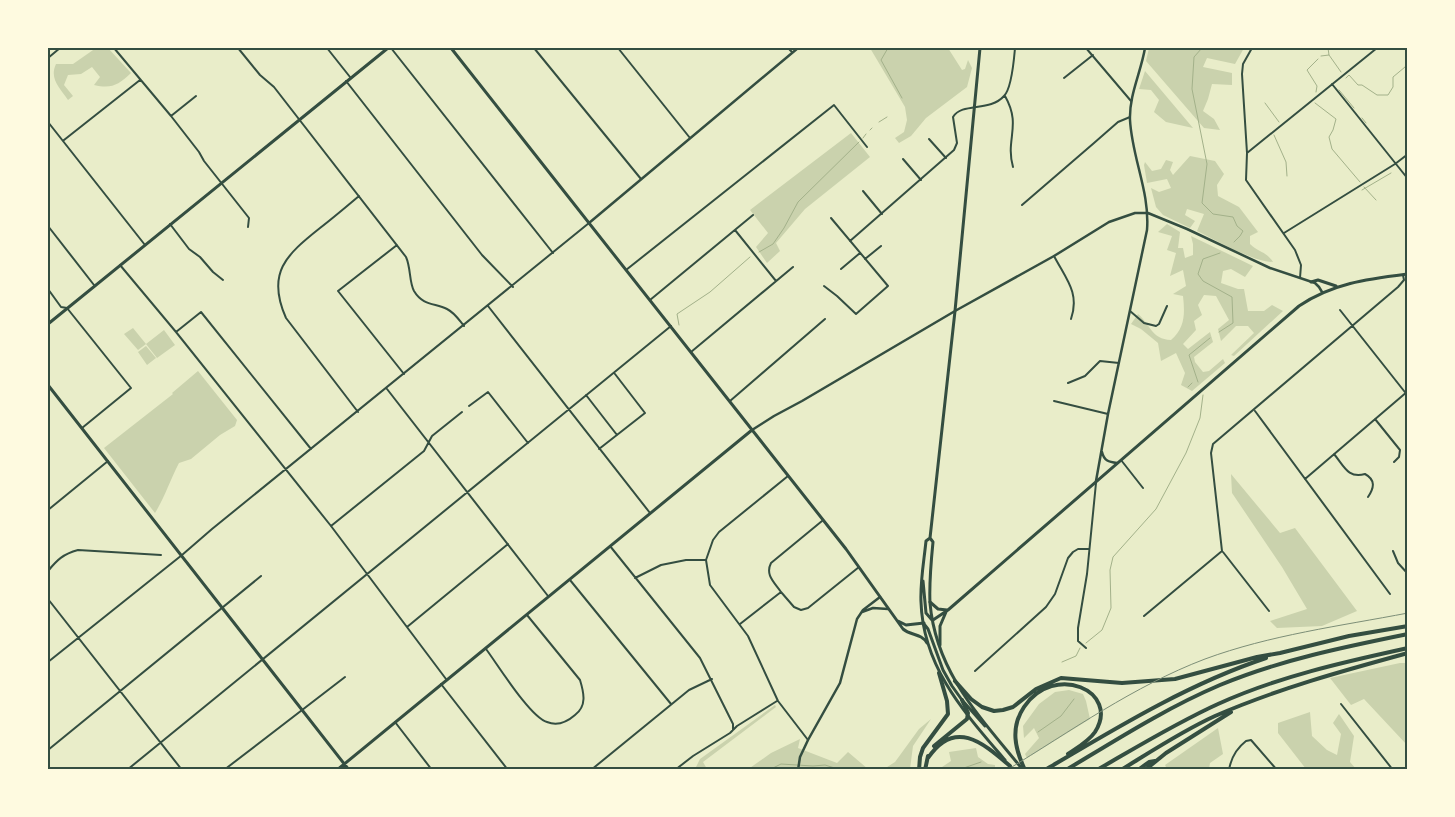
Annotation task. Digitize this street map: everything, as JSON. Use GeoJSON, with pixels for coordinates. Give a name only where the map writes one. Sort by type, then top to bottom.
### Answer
{"type":"FeatureCollection","features":[{"type":"Feature","properties":{"kind":"highway"},"geometry":{"type":"LineString","coordinates":[[954,681],[977,704],[988,710],[998,711],[1011,708],[1036,689],[1061,678],[1122,683],[1175,679],[1219,666],[1349,636],[1408,626]]}},
{"type":"Feature","properties":{"kind":"highway"},"geometry":{"type":"LineString","coordinates":[[1066,770],[1157,717],[1219,686],[1284,662],[1408,634]]}},
{"type":"Feature","properties":{"kind":"highway"},"geometry":{"type":"LineString","coordinates":[[1098,770],[1181,721],[1236,696],[1292,677],[1408,648]]}},
{"type":"Feature","properties":{"kind":"highway"},"geometry":{"type":"LineString","coordinates":[[1050,766],[1190,689],[1228,672],[1280,653]]}},
{"type":"Feature","properties":{"kind":"highway"},"geometry":{"type":"LineString","coordinates":[[1121,770],[1192,728],[1248,703],[1307,681],[1408,653]]}},
{"type":"Feature","properties":{"kind":"highway"},"geometry":{"type":"LineString","coordinates":[[919,770],[923,748],[948,714],[947,701],[939,673]]}},
{"type":"Feature","properties":{"kind":"highway"},"geometry":{"type":"LineString","coordinates":[[1024,770],[1015,740],[1016,728],[1022,711],[1029,700],[1045,689],[1064,684],[1079,686],[1092,694],[1097,702],[1100,711],[1099,723],[1089,739],[1045,770]]}},
{"type":"Feature","properties":{"kind":"highway"},"geometry":{"type":"LineString","coordinates":[[925,770],[928,758],[935,745],[965,721],[968,716],[962,700]]}},
{"type":"Feature","properties":{"kind":"highway"},"geometry":{"type":"LineString","coordinates":[[1145,770],[1155,761],[1224,716],[1248,703]]}},
{"type":"Feature","properties":{"kind":"highway"},"geometry":{"type":"LineString","coordinates":[[928,758],[937,747],[946,741],[964,737],[982,744],[1011,768]]}},
{"type":"Feature","properties":{"kind":"highway"},"geometry":{"type":"LineString","coordinates":[[1138,770],[1149,762],[1155,761]]}},
{"type":"Feature","properties":{"kind":"main road"},"geometry":{"type":"LineString","coordinates":[[48,324],[350,77],[389,48]]}},
{"type":"Feature","properties":{"kind":"main road"},"geometry":{"type":"LineString","coordinates":[[451,48],[823,520],[906,632],[922,636],[929,646]]}},
{"type":"Feature","properties":{"kind":"main road"},"geometry":{"type":"LineString","coordinates":[[980,48],[955,311],[930,538],[933,542],[930,602],[932,620],[940,648],[954,681],[990,730],[1024,770]]}},
{"type":"Feature","properties":{"kind":"main road"},"geometry":{"type":"LineString","coordinates":[[896,619],[906,625],[924,623],[948,610],[1299,306],[1322,292],[1336,287],[1358,281],[1405,274]]}},
{"type":"Feature","properties":{"kind":"main road"},"geometry":{"type":"LineString","coordinates":[[1311,282],[1318,280],[1336,287]]}},
{"type":"Feature","properties":{"kind":"main road"},"geometry":{"type":"LineString","coordinates":[[48,385],[350,770]]}},
{"type":"Feature","properties":{"kind":"main road"},"geometry":{"type":"LineString","coordinates":[[337,770],[752,430]]}},
{"type":"Feature","properties":{"kind":"main road"},"geometry":{"type":"LineString","coordinates":[[930,538],[926,541],[921,602],[929,646],[939,673],[968,716],[1011,768]]}},
{"type":"Feature","properties":{"kind":"main road"},"geometry":{"type":"LineString","coordinates":[[922,578],[925,590],[926,613],[932,620]]}},
{"type":"Feature","properties":{"kind":"main road"},"geometry":{"type":"LineString","coordinates":[[930,602],[938,609],[948,610]]}},
{"type":"Feature","properties":{"kind":"main road"},"geometry":{"type":"LineString","coordinates":[[940,648],[940,626],[948,610]]}},
{"type":"Feature","properties":{"kind":"main road"},"geometry":{"type":"LineString","coordinates":[[924,623],[943,670],[962,700],[980,722],[990,730]]}},
{"type":"Feature","properties":{"kind":"street"},"geometry":{"type":"LineString","coordinates":[[48,58],[60,48]]}},
{"type":"Feature","properties":{"kind":"street"},"geometry":{"type":"LineString","coordinates":[[114,48],[171,116],[249,218],[250,224],[248,227]]}},
{"type":"Feature","properties":{"kind":"street"},"geometry":{"type":"LineString","coordinates":[[238,48],[260,75],[274,87],[406,257],[410,265],[412,286],[417,296],[431,305],[445,308],[454,314],[464,326]]}},
{"type":"Feature","properties":{"kind":"street"},"geometry":{"type":"LineString","coordinates":[[327,48],[350,77]]}},
{"type":"Feature","properties":{"kind":"street"},"geometry":{"type":"LineString","coordinates":[[389,48],[553,253]]}},
{"type":"Feature","properties":{"kind":"street"},"geometry":{"type":"LineString","coordinates":[[534,48],[641,179]]}},
{"type":"Feature","properties":{"kind":"street"},"geometry":{"type":"LineString","coordinates":[[618,48],[690,138]]}},
{"type":"Feature","properties":{"kind":"street"},"geometry":{"type":"LineString","coordinates":[[788,48],[792,52]]}},
{"type":"Feature","properties":{"kind":"street"},"geometry":{"type":"LineString","coordinates":[[48,662],[590,223],[798,48]]}},
{"type":"Feature","properties":{"kind":"street"},"geometry":{"type":"LineString","coordinates":[[850,241],[954,150],[957,143],[952,117],[955,112],[961,109],[990,106],[1005,96],[1009,88],[1016,48]]}},
{"type":"Feature","properties":{"kind":"street"},"geometry":{"type":"LineString","coordinates":[[1086,48],[1131,101]]}},
{"type":"Feature","properties":{"kind":"street"},"geometry":{"type":"LineString","coordinates":[[1086,648],[1078,641],[1078,628],[1087,574],[1096,481],[1108,414],[1147,230],[1146,194],[1132,138],[1130,117],[1131,101],[1145,48]]}},
{"type":"Feature","properties":{"kind":"street"},"geometry":{"type":"LineString","coordinates":[[1252,48],[1243,64],[1242,74],[1247,153],[1245,176],[1248,184],[1284,233],[1300,259],[1300,278]]}},
{"type":"Feature","properties":{"kind":"street"},"geometry":{"type":"LineString","coordinates":[[1247,153],[1378,48]]}},
{"type":"Feature","properties":{"kind":"street"},"geometry":{"type":"LineString","coordinates":[[1064,78],[1092,55]]}},
{"type":"Feature","properties":{"kind":"street"},"geometry":{"type":"LineString","coordinates":[[63,141],[140,80]]}},
{"type":"Feature","properties":{"kind":"street"},"geometry":{"type":"LineString","coordinates":[[346,81],[482,255],[513,286]]}},
{"type":"Feature","properties":{"kind":"street"},"geometry":{"type":"LineString","coordinates":[[1332,84],[1408,179]]}},
{"type":"Feature","properties":{"kind":"street"},"geometry":{"type":"LineString","coordinates":[[171,116],[196,96]]}},
{"type":"Feature","properties":{"kind":"street"},"geometry":{"type":"LineString","coordinates":[[1005,96],[1013,112],[1014,121],[1010,157],[1013,167]]}},
{"type":"Feature","properties":{"kind":"street"},"geometry":{"type":"LineString","coordinates":[[626,270],[834,105],[867,148]]}},
{"type":"Feature","properties":{"kind":"street"},"geometry":{"type":"LineString","coordinates":[[1022,206],[1112,127],[1130,117]]}},
{"type":"Feature","properties":{"kind":"street"},"geometry":{"type":"LineString","coordinates":[[48,122],[145,244]]}},
{"type":"Feature","properties":{"kind":"street"},"geometry":{"type":"LineString","coordinates":[[930,139],[946,158]]}},
{"type":"Feature","properties":{"kind":"street"},"geometry":{"type":"LineString","coordinates":[[1284,233],[1408,154]]}},
{"type":"Feature","properties":{"kind":"street"},"geometry":{"type":"LineString","coordinates":[[903,160],[921,180]]}},
{"type":"Feature","properties":{"kind":"street"},"geometry":{"type":"LineString","coordinates":[[863,191],[882,214]]}},
{"type":"Feature","properties":{"kind":"street"},"geometry":{"type":"LineString","coordinates":[[358,412],[286,318],[280,304],[278,279],[283,265],[294,248],[359,196]]}},
{"type":"Feature","properties":{"kind":"street"},"geometry":{"type":"LineString","coordinates":[[752,430],[1120,217],[1135,213],[1148,213],[1187,229],[1263,265],[1318,285],[1322,292]]}},
{"type":"Feature","properties":{"kind":"street"},"geometry":{"type":"LineString","coordinates":[[650,300],[753,215]]}},
{"type":"Feature","properties":{"kind":"street"},"geometry":{"type":"LineString","coordinates":[[824,286],[856,314],[888,286],[831,218]]}},
{"type":"Feature","properties":{"kind":"street"},"geometry":{"type":"LineString","coordinates":[[170,224],[189,249],[223,280]]}},
{"type":"Feature","properties":{"kind":"street"},"geometry":{"type":"LineString","coordinates":[[48,226],[94,285]]}},
{"type":"Feature","properties":{"kind":"street"},"geometry":{"type":"LineString","coordinates":[[734,230],[776,281]]}},
{"type":"Feature","properties":{"kind":"street"},"geometry":{"type":"LineString","coordinates":[[397,246],[338,291],[404,374]]}},
{"type":"Feature","properties":{"kind":"street"},"geometry":{"type":"LineString","coordinates":[[865,259],[881,246]]}},
{"type":"Feature","properties":{"kind":"street"},"geometry":{"type":"LineString","coordinates":[[841,268],[860,253]]}},
{"type":"Feature","properties":{"kind":"street"},"geometry":{"type":"LineString","coordinates":[[1054,256],[1074,293],[1075,302],[1070,319]]}},
{"type":"Feature","properties":{"kind":"street"},"geometry":{"type":"LineString","coordinates":[[120,265],[331,526],[447,680]]}},
{"type":"Feature","properties":{"kind":"street"},"geometry":{"type":"LineString","coordinates":[[691,352],[793,267]]}},
{"type":"Feature","properties":{"kind":"street"},"geometry":{"type":"LineString","coordinates":[[1269,611],[1222,551],[1211,453],[1213,444],[1398,287],[1404,280],[1405,274]]}},
{"type":"Feature","properties":{"kind":"street"},"geometry":{"type":"LineString","coordinates":[[48,289],[61,306],[67,308],[131,388],[82,428]]}},
{"type":"Feature","properties":{"kind":"street"},"geometry":{"type":"LineString","coordinates":[[488,306],[650,513]]}},
{"type":"Feature","properties":{"kind":"street"},"geometry":{"type":"LineString","coordinates":[[1130,311],[1144,324],[1156,326],[1159,324],[1167,306]]}},
{"type":"Feature","properties":{"kind":"street"},"geometry":{"type":"LineString","coordinates":[[1340,310],[1408,396]]}},
{"type":"Feature","properties":{"kind":"street"},"geometry":{"type":"LineString","coordinates":[[176,332],[201,312],[311,449]]}},
{"type":"Feature","properties":{"kind":"street"},"geometry":{"type":"LineString","coordinates":[[730,401],[825,319]]}},
{"type":"Feature","properties":{"kind":"street"},"geometry":{"type":"LineString","coordinates":[[128,770],[671,326]]}},
{"type":"Feature","properties":{"kind":"street"},"geometry":{"type":"LineString","coordinates":[[1068,383],[1085,376],[1100,361],[1119,363]]}},
{"type":"Feature","properties":{"kind":"street"},"geometry":{"type":"LineString","coordinates":[[599,449],[644,413],[614,373]]}},
{"type":"Feature","properties":{"kind":"street"},"geometry":{"type":"LineString","coordinates":[[386,389],[549,597]]}},
{"type":"Feature","properties":{"kind":"street"},"geometry":{"type":"LineString","coordinates":[[469,406],[488,392],[528,443]]}},
{"type":"Feature","properties":{"kind":"street"},"geometry":{"type":"LineString","coordinates":[[1305,480],[1406,392]]}},
{"type":"Feature","properties":{"kind":"street"},"geometry":{"type":"LineString","coordinates":[[586,395],[616,435]]}},
{"type":"Feature","properties":{"kind":"street"},"geometry":{"type":"LineString","coordinates":[[1054,400],[1108,414]]}},
{"type":"Feature","properties":{"kind":"street"},"geometry":{"type":"LineString","coordinates":[[1254,410],[1390,594]]}},
{"type":"Feature","properties":{"kind":"street"},"geometry":{"type":"LineString","coordinates":[[331,526],[424,450],[432,436],[462,412]]}},
{"type":"Feature","properties":{"kind":"street"},"geometry":{"type":"LineString","coordinates":[[1375,419],[1400,450],[1399,457],[1394,462]]}},
{"type":"Feature","properties":{"kind":"street"},"geometry":{"type":"LineString","coordinates":[[1102,449],[1104,458],[1107,461],[1117,463]]}},
{"type":"Feature","properties":{"kind":"street"},"geometry":{"type":"LineString","coordinates":[[1334,454],[1351,474],[1369,476],[1374,485],[1368,497]]}},
{"type":"Feature","properties":{"kind":"street"},"geometry":{"type":"LineString","coordinates":[[1121,460],[1143,488]]}},
{"type":"Feature","properties":{"kind":"street"},"geometry":{"type":"LineString","coordinates":[[48,510],[108,461]]}},
{"type":"Feature","properties":{"kind":"street"},"geometry":{"type":"LineString","coordinates":[[788,476],[719,532],[713,540],[706,560],[710,585],[748,636],[778,701],[808,740]]}},
{"type":"Feature","properties":{"kind":"street"},"geometry":{"type":"LineString","coordinates":[[823,520],[771,563],[768,570],[770,577],[781,592],[794,607],[801,610],[808,608],[859,567]]}},
{"type":"Feature","properties":{"kind":"street"},"geometry":{"type":"LineString","coordinates":[[407,627],[508,544]]}},
{"type":"Feature","properties":{"kind":"street"},"geometry":{"type":"LineString","coordinates":[[610,546],[700,658],[733,724],[733,730]]}},
{"type":"Feature","properties":{"kind":"street"},"geometry":{"type":"LineString","coordinates":[[974,671],[1046,607],[1055,594],[1072,552],[1089,549]]}},
{"type":"Feature","properties":{"kind":"street"},"geometry":{"type":"LineString","coordinates":[[48,571],[66,553],[78,550],[161,555]]}},
{"type":"Feature","properties":{"kind":"street"},"geometry":{"type":"LineString","coordinates":[[1144,616],[1222,551]]}},
{"type":"Feature","properties":{"kind":"street"},"geometry":{"type":"LineString","coordinates":[[1394,551],[1398,563],[1408,574]]}},
{"type":"Feature","properties":{"kind":"street"},"geometry":{"type":"LineString","coordinates":[[635,578],[662,565],[686,560],[706,560]]}},
{"type":"Feature","properties":{"kind":"street"},"geometry":{"type":"LineString","coordinates":[[48,750],[261,576]]}},
{"type":"Feature","properties":{"kind":"street"},"geometry":{"type":"LineString","coordinates":[[570,580],[671,704]]}},
{"type":"Feature","properties":{"kind":"street"},"geometry":{"type":"LineString","coordinates":[[740,624],[781,592]]}},
{"type":"Feature","properties":{"kind":"street"},"geometry":{"type":"LineString","coordinates":[[798,770],[800,757],[808,740],[840,683],[856,622],[861,613],[880,597]]}},
{"type":"Feature","properties":{"kind":"street"},"geometry":{"type":"LineString","coordinates":[[48,599],[182,770]]}},
{"type":"Feature","properties":{"kind":"street"},"geometry":{"type":"LineString","coordinates":[[861,613],[873,608],[889,609]]}},
{"type":"Feature","properties":{"kind":"street"},"geometry":{"type":"LineString","coordinates":[[486,649],[532,711],[545,722],[561,724],[579,712],[583,704],[584,693],[580,680],[527,615]]}},
{"type":"Feature","properties":{"kind":"street"},"geometry":{"type":"LineString","coordinates":[[224,770],[345,677]]}},
{"type":"Feature","properties":{"kind":"street"},"geometry":{"type":"LineString","coordinates":[[590,770],[689,690],[712,679]]}},
{"type":"Feature","properties":{"kind":"street"},"geometry":{"type":"LineString","coordinates":[[441,684],[508,770]]}},
{"type":"Feature","properties":{"kind":"street"},"geometry":{"type":"LineString","coordinates":[[675,770],[693,756],[778,701]]}},
{"type":"Feature","properties":{"kind":"street"},"geometry":{"type":"LineString","coordinates":[[1341,704],[1393,770]]}},
{"type":"Feature","properties":{"kind":"street"},"geometry":{"type":"LineString","coordinates":[[395,722],[432,770]]}},
{"type":"Feature","properties":{"kind":"street"},"geometry":{"type":"LineString","coordinates":[[1229,770],[1236,751],[1246,741],[1251,740],[1277,770]]}},
{"type":"Feature","properties":{"kind":"green space"},"geometry":{"type":"Polygon","coordinates":[[[96,48],[108,48],[131,73],[118,83],[110,86],[94,85],[100,77],[92,67],[81,74],[68,75],[64,85],[73,96],[68,100],[55,79],[54,69],[56,64],[73,64],[96,48]]]}},
{"type":"Feature","properties":{"kind":"green space"},"geometry":{"type":"Polygon","coordinates":[[[870,48],[948,48],[962,70],[965,69],[968,60],[972,68],[967,87],[926,118],[911,136],[899,143],[895,138],[904,132],[907,120],[905,107],[870,48]]]}},
{"type":"Feature","properties":{"kind":"green space"},"geometry":{"type":"Polygon","coordinates":[[[1149,48],[1244,48],[1235,64],[1207,58],[1203,67],[1232,73],[1232,85],[1212,84],[1203,111],[1214,119],[1220,130],[1204,128],[1146,61],[1149,48]]]}},
{"type":"Feature","properties":{"kind":"green space"},"geometry":{"type":"Polygon","coordinates":[[[1145,71],[1193,128],[1166,122],[1154,112],[1159,100],[1151,90],[1139,89],[1145,71]]]}},
{"type":"Feature","properties":{"kind":"green space"},"geometry":{"type":"Polygon","coordinates":[[[851,133],[870,157],[805,209],[776,243],[780,251],[767,263],[756,247],[768,233],[750,210],[851,133]]]}},
{"type":"Feature","properties":{"kind":"green space"},"geometry":{"type":"Polygon","coordinates":[[[1190,156],[1215,161],[1224,174],[1217,185],[1218,196],[1239,207],[1258,232],[1250,236],[1250,244],[1268,256],[1273,262],[1245,255],[1197,231],[1204,214],[1187,209],[1185,215],[1195,221],[1190,228],[1163,215],[1156,207],[1151,188],[1159,192],[1171,188],[1167,179],[1147,183],[1145,162],[1152,171],[1161,169],[1166,160],[1173,162],[1170,170],[1173,175],[1190,156]]]}},
{"type":"Feature","properties":{"kind":"green space"},"geometry":{"type":"Polygon","coordinates":[[[1167,224],[1180,232],[1178,248],[1183,248],[1185,258],[1193,255],[1191,236],[1253,266],[1245,277],[1231,269],[1223,271],[1221,283],[1238,289],[1244,289],[1248,311],[1264,311],[1272,305],[1283,311],[1234,356],[1231,355],[1254,333],[1248,326],[1236,326],[1221,341],[1218,329],[1229,320],[1216,296],[1204,295],[1198,305],[1202,315],[1194,321],[1196,330],[1183,344],[1188,349],[1210,332],[1213,342],[1194,357],[1195,362],[1203,372],[1209,371],[1223,359],[1225,363],[1192,391],[1181,385],[1185,373],[1176,353],[1161,361],[1158,343],[1141,329],[1131,324],[1138,314],[1155,334],[1164,339],[1171,340],[1181,326],[1184,315],[1183,296],[1173,294],[1186,286],[1183,270],[1170,276],[1176,253],[1167,250],[1172,236],[1158,232],[1167,224]]]}},
{"type":"Feature","properties":{"kind":"green space"},"geometry":{"type":"Polygon","coordinates":[[[133,328],[146,344],[138,350],[124,334],[133,328]]]}},
{"type":"Feature","properties":{"kind":"green space"},"geometry":{"type":"Polygon","coordinates":[[[164,330],[175,345],[157,358],[146,344],[164,330]]]}},
{"type":"Feature","properties":{"kind":"green space"},"geometry":{"type":"Polygon","coordinates":[[[146,346],[156,358],[147,365],[138,352],[146,346]]]}},
{"type":"Feature","properties":{"kind":"green space"},"geometry":{"type":"Polygon","coordinates":[[[198,371],[237,420],[235,426],[220,435],[191,459],[179,463],[155,513],[104,448],[173,394],[198,371]]]}},
{"type":"Feature","properties":{"kind":"green space"},"geometry":{"type":"Polygon","coordinates":[[[1231,474],[1280,533],[1295,528],[1357,611],[1322,626],[1277,628],[1270,621],[1307,609],[1282,567],[1232,493],[1231,474]]]}},
{"type":"Feature","properties":{"kind":"green space"},"geometry":{"type":"Polygon","coordinates":[[[1407,663],[1407,745],[1364,699],[1351,705],[1330,678],[1407,663]]]}},
{"type":"Feature","properties":{"kind":"green space"},"geometry":{"type":"Polygon","coordinates":[[[1069,690],[1083,694],[1090,719],[1027,758],[1025,754],[1039,738],[1034,728],[1024,738],[1023,726],[1039,704],[1055,692],[1069,690]]]}},
{"type":"Feature","properties":{"kind":"green space"},"geometry":{"type":"Polygon","coordinates":[[[775,705],[776,707],[703,762],[707,769],[695,769],[700,759],[775,705]]]}},
{"type":"Feature","properties":{"kind":"green space"},"geometry":{"type":"Polygon","coordinates":[[[1310,712],[1312,736],[1327,750],[1337,755],[1341,734],[1333,723],[1339,714],[1354,736],[1350,762],[1356,769],[1306,769],[1278,733],[1278,723],[1310,712]]]}},
{"type":"Feature","properties":{"kind":"green space"},"geometry":{"type":"Polygon","coordinates":[[[931,719],[913,746],[910,769],[884,769],[895,762],[919,729],[931,719]]]}},
{"type":"Feature","properties":{"kind":"green space"},"geometry":{"type":"Polygon","coordinates":[[[1218,728],[1223,754],[1210,763],[1209,769],[1167,769],[1165,765],[1218,728]]]}},
{"type":"Feature","properties":{"kind":"green space"},"geometry":{"type":"Polygon","coordinates":[[[800,739],[798,748],[837,763],[848,752],[868,769],[747,770],[771,753],[800,739]]]}},
{"type":"Feature","properties":{"kind":"green space"},"geometry":{"type":"Polygon","coordinates":[[[976,748],[978,757],[988,764],[995,765],[995,769],[941,769],[951,761],[949,752],[976,748]]]}},
{"type":"Feature","properties":{"kind":"waterway"},"geometry":{"type":"LineString","coordinates":[[888,48],[881,60],[902,98]]}},
{"type":"Feature","properties":{"kind":"waterway"},"geometry":{"type":"LineString","coordinates":[[1202,48],[1194,57],[1192,89],[1207,164],[1202,203],[1213,214],[1233,217],[1237,226],[1243,231],[1234,242]]}},
{"type":"Feature","properties":{"kind":"waterway"},"geometry":{"type":"LineString","coordinates":[[1321,56],[1329,55],[1328,48]]}},
{"type":"Feature","properties":{"kind":"waterway"},"geometry":{"type":"LineString","coordinates":[[1329,55],[1341,72]]}},
{"type":"Feature","properties":{"kind":"waterway"},"geometry":{"type":"LineString","coordinates":[[1316,92],[1317,86],[1307,70],[1318,59]]}},
{"type":"Feature","properties":{"kind":"waterway"},"geometry":{"type":"LineString","coordinates":[[1346,78],[1349,75],[1358,85],[1362,85],[1377,95],[1388,95],[1393,87],[1393,77],[1408,63]]}},
{"type":"Feature","properties":{"kind":"waterway"},"geometry":{"type":"LineString","coordinates":[[1339,90],[1354,108]]}},
{"type":"Feature","properties":{"kind":"waterway"},"geometry":{"type":"LineString","coordinates":[[1265,103],[1279,122]]}},
{"type":"Feature","properties":{"kind":"waterway"},"geometry":{"type":"LineString","coordinates":[[1315,103],[1336,119],[1329,137],[1332,149],[1360,182]]}},
{"type":"Feature","properties":{"kind":"waterway"},"geometry":{"type":"LineString","coordinates":[[879,122],[887,117]]}},
{"type":"Feature","properties":{"kind":"waterway"},"geometry":{"type":"LineString","coordinates":[[1362,118],[1366,123]]}},
{"type":"Feature","properties":{"kind":"waterway"},"geometry":{"type":"LineString","coordinates":[[863,138],[866,134]]}},
{"type":"Feature","properties":{"kind":"waterway"},"geometry":{"type":"LineString","coordinates":[[1274,135],[1286,162],[1287,176]]}},
{"type":"Feature","properties":{"kind":"waterway"},"geometry":{"type":"LineString","coordinates":[[759,252],[773,244],[798,202],[859,142]]}},
{"type":"Feature","properties":{"kind":"waterway"},"geometry":{"type":"LineString","coordinates":[[1362,190],[1391,173]]}},
{"type":"Feature","properties":{"kind":"waterway"},"geometry":{"type":"LineString","coordinates":[[1364,187],[1376,200]]}},
{"type":"Feature","properties":{"kind":"waterway"},"geometry":{"type":"LineString","coordinates":[[1219,332],[1233,323],[1232,297],[1203,281],[1198,274],[1203,259],[1220,253]]}},
{"type":"Feature","properties":{"kind":"waterway"},"geometry":{"type":"LineString","coordinates":[[679,325],[677,314],[710,292],[750,257]]}},
{"type":"Feature","properties":{"kind":"waterway"},"geometry":{"type":"LineString","coordinates":[[1198,382],[1189,355],[1210,338]]}},
{"type":"Feature","properties":{"kind":"waterway"},"geometry":{"type":"LineString","coordinates":[[1188,387],[1192,383]]}},
{"type":"Feature","properties":{"kind":"waterway"},"geometry":{"type":"LineString","coordinates":[[1086,643],[1102,630],[1111,608],[1110,570],[1113,557],[1156,509],[1186,453],[1200,418],[1203,395]]}},
{"type":"Feature","properties":{"kind":"waterway"},"geometry":{"type":"LineString","coordinates":[[1062,662],[1076,656],[1080,648]]}},
{"type":"Feature","properties":{"kind":"waterway"},"geometry":{"type":"LineString","coordinates":[[1038,732],[1061,716],[1074,699]]}},
{"type":"Feature","properties":{"kind":"waterway"},"geometry":{"type":"LineString","coordinates":[[958,770],[981,762]]}},
{"type":"Feature","properties":{"kind":"waterway"},"geometry":{"type":"LineString","coordinates":[[769,770],[781,764],[825,765],[841,770]]}},
{"type":"Feature","properties":{"kind":"tram line"},"geometry":{"type":"LineString","coordinates":[[1007,770],[1128,696],[1153,682],[1205,659],[1280,637],[1408,613]]}}]}
